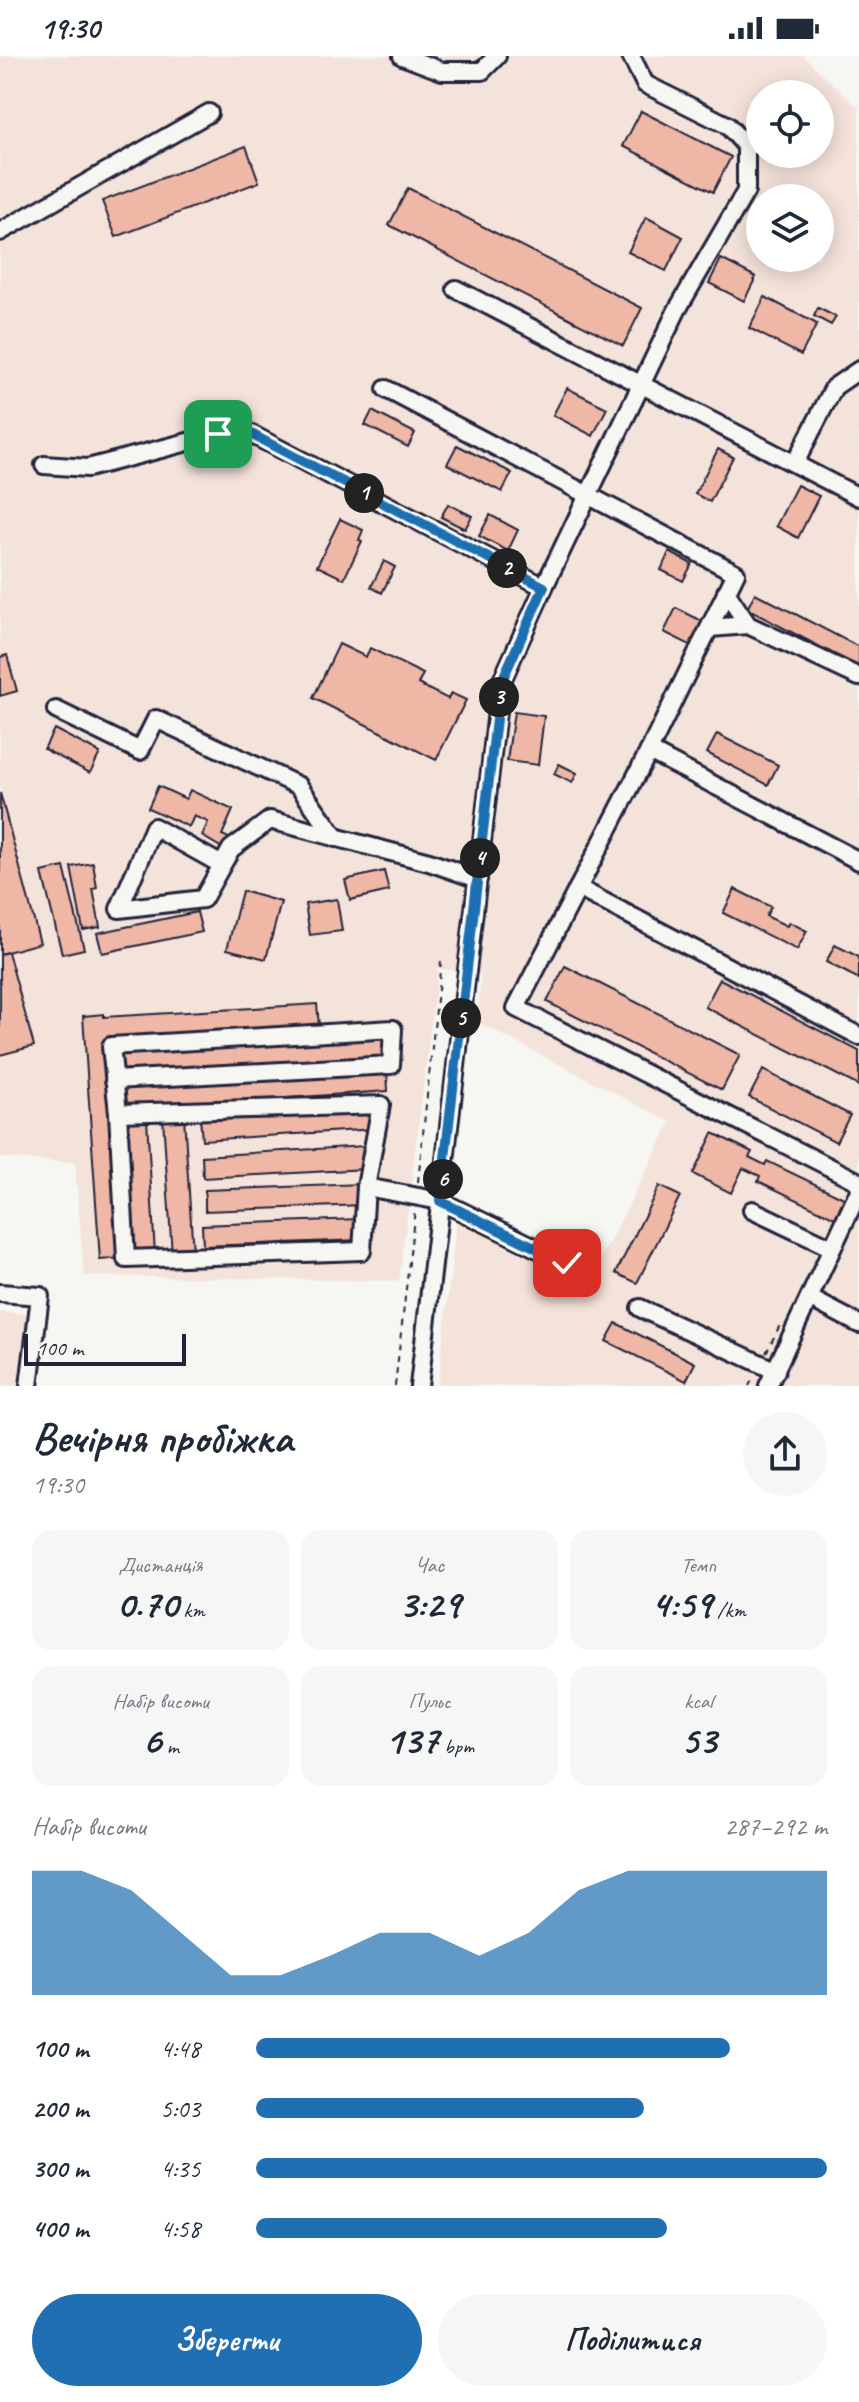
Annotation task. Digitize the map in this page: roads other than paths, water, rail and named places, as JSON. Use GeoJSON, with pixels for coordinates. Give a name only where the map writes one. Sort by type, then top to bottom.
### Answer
{"type":"FeatureCollection","features":[{"type":"Feature","properties":{"kind":"street"},"geometry":{"type":"LineString","coordinates":[[402,56],[442,71],[482,71],[497,56]]}},
{"type":"Feature","properties":{"kind":"street"},"geometry":{"type":"LineString","coordinates":[[419,1386],[500,685],[677,310],[746,191],[746,146],[727,125],[645,84],[631,56]]}},
{"type":"Feature","properties":{"kind":"street"},"geometry":{"type":"LineString","coordinates":[[0,232],[209,113]]}},
{"type":"Feature","properties":{"kind":"street"},"geometry":{"type":"LineString","coordinates":[[456,289],[859,497]]}},
{"type":"Feature","properties":{"kind":"street"},"geometry":{"type":"LineString","coordinates":[[795,463],[834,387],[859,370]]}},
{"type":"Feature","properties":{"kind":"street"},"geometry":{"type":"LineString","coordinates":[[386,389],[736,573],[649,751],[516,1008],[859,1182]]}},
{"type":"Feature","properties":{"kind":"street"},"geometry":{"type":"LineString","coordinates":[[44,465],[88,468],[226,432],[249,433],[544,587]]}},
{"type":"Feature","properties":{"kind":"street"},"geometry":{"type":"LineString","coordinates":[[726,592],[748,625]]}},
{"type":"Feature","properties":{"kind":"street"},"geometry":{"type":"LineString","coordinates":[[710,628],[748,625],[859,677]]}},
{"type":"Feature","properties":{"kind":"street"},"geometry":{"type":"LineString","coordinates":[[56,710],[140,751],[156,719],[299,786],[336,838]]}},
{"type":"Feature","properties":{"kind":"street"},"geometry":{"type":"LineString","coordinates":[[649,751],[859,861]]}},
{"type":"Feature","properties":{"kind":"street"},"geometry":{"type":"LineString","coordinates":[[222,865],[154,827],[119,909],[203,899],[231,849],[270,820],[429,862],[478,879]]}},
{"type":"Feature","properties":{"kind":"street"},"geometry":{"type":"LineString","coordinates":[[578,888],[859,1036]]}},
{"type":"Feature","properties":{"kind":"street"},"geometry":{"type":"LineString","coordinates":[[114,1080],[391,1065],[393,1029],[111,1046],[126,1259],[362,1251],[366,1187],[381,1105],[118,1113]]}},
{"type":"Feature","properties":{"kind":"street"},"geometry":{"type":"LineString","coordinates":[[366,1187],[440,1201],[567,1263]]}},
{"type":"Feature","properties":{"kind":"street"},"geometry":{"type":"LineString","coordinates":[[640,1308],[772,1378],[859,1191]]}},
{"type":"Feature","properties":{"kind":"street"},"geometry":{"type":"LineString","coordinates":[[752,1210],[832,1248]]}},
{"type":"Feature","properties":{"kind":"street"},"geometry":{"type":"LineString","coordinates":[[0,1293],[40,1296],[29,1386]]}},
{"type":"Feature","properties":{"kind":"street"},"geometry":{"type":"LineString","coordinates":[[811,1299],[859,1324]]}}]}
